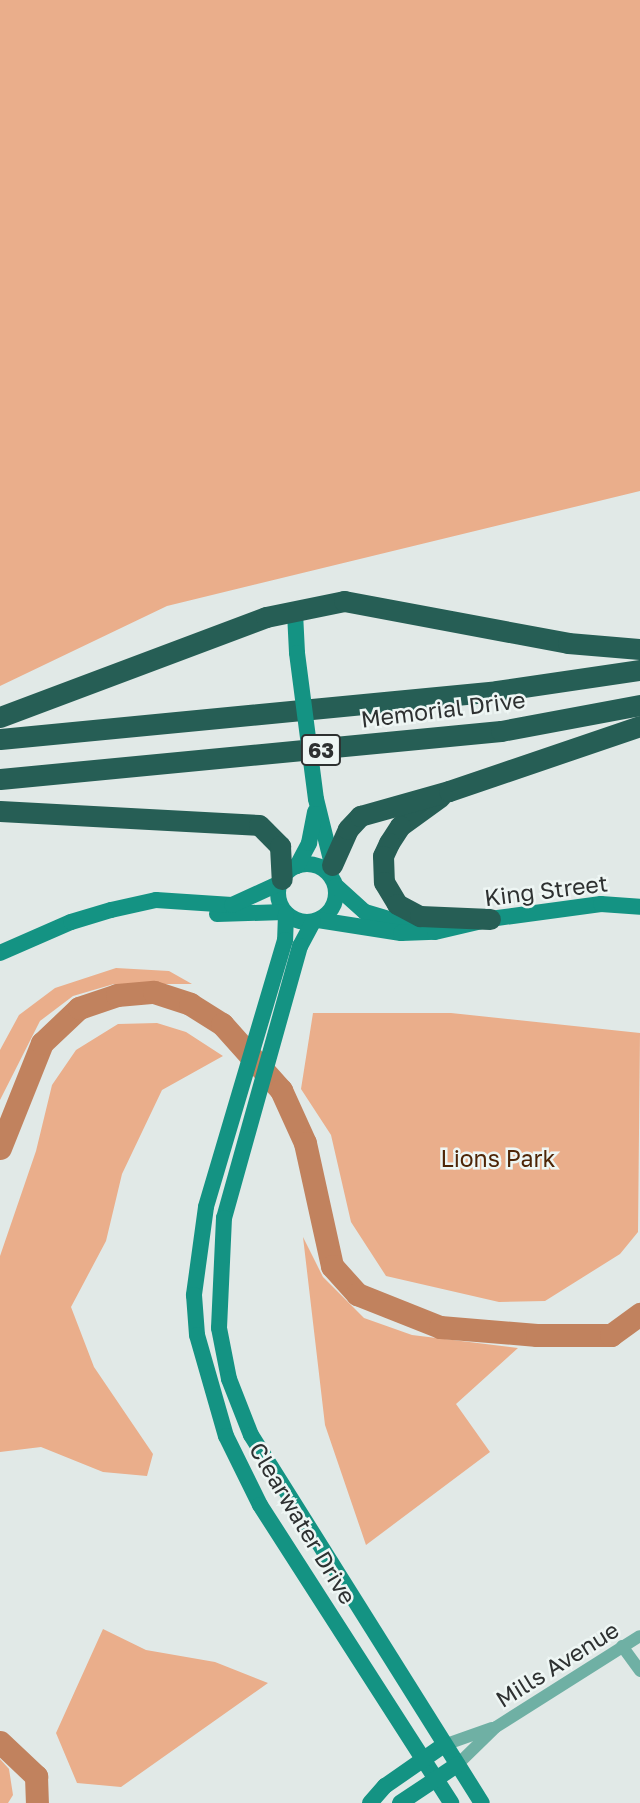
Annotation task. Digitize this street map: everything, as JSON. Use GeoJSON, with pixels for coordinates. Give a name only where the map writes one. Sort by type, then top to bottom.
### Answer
{"type":"FeatureCollection","features":[{"type":"Feature","properties":{"kind":"highway"},"geometry":{"type":"LineString","coordinates":[[0,717],[267,617],[344,601],[568,643],[640,649]]}},
{"type":"Feature","properties":{"kind":"highway","name":"Memorial Drive"},"geometry":{"type":"LineString","coordinates":[[0,739],[496,691],[640,670]]}},
{"type":"Feature","properties":{"kind":"highway","name":"Memorial Drive"},"geometry":{"type":"LineString","coordinates":[[0,779],[501,731],[640,705]]}},
{"type":"Feature","properties":{"kind":"highway"},"geometry":{"type":"LineString","coordinates":[[334,878],[348,829],[360,816],[449,791],[640,726]]}},
{"type":"Feature","properties":{"kind":"highway"},"geometry":{"type":"LineString","coordinates":[[449,791],[400,826],[383,856],[384,883],[397,904],[420,916],[490,919]]}},
{"type":"Feature","properties":{"kind":"highway"},"geometry":{"type":"LineString","coordinates":[[0,811],[259,825],[280,846],[286,876]]}},
{"type":"Feature","properties":{"kind":"main road"},"geometry":{"type":"LineString","coordinates":[[156,900],[219,914],[285,913],[316,921],[334,905],[334,878],[316,799],[295,613]]}},
{"type":"Feature","properties":{"kind":"main road"},"geometry":{"type":"LineString","coordinates":[[285,913],[286,876],[309,843],[316,799]]}},
{"type":"Feature","properties":{"kind":"main road"},"geometry":{"type":"LineString","coordinates":[[0,953],[71,922],[156,900],[232,905],[286,876],[319,866],[334,878]]}},
{"type":"Feature","properties":{"kind":"main road","name":"King Street"},"geometry":{"type":"LineString","coordinates":[[334,878],[354,906],[384,919],[457,925]]}},
{"type":"Feature","properties":{"kind":"main road","name":"King Street"},"geometry":{"type":"LineString","coordinates":[[316,921],[401,933],[601,904],[640,907]]}},
{"type":"Feature","properties":{"kind":"main road","name":"Clearwater Drive"},"geometry":{"type":"LineString","coordinates":[[285,913],[292,943],[223,1218],[218,1289],[219,1328],[229,1380],[251,1435],[285,1496],[482,1803]]}},
{"type":"Feature","properties":{"kind":"main road","name":"Clearwater Drive"},"geometry":{"type":"LineString","coordinates":[[316,921],[292,943],[215,1173],[197,1256],[194,1295],[197,1335],[226,1436],[260,1505],[451,1803]]}},
{"type":"Feature","properties":{"kind":"main road"},"geometry":{"type":"LineString","coordinates":[[370,1803],[385,1786],[444,1745]]}},
{"type":"Feature","properties":{"kind":"main road"},"geometry":{"type":"LineString","coordinates":[[400,1803],[457,1765]]}},
{"type":"Feature","properties":{"kind":"street","name":"Mills Avenue"},"geometry":{"type":"LineString","coordinates":[[457,1765],[496,1727],[640,1636]]}},
{"type":"Feature","properties":{"kind":"street"},"geometry":{"type":"LineString","coordinates":[[622,1646],[640,1671]]}},
{"type":"Feature","properties":{"kind":"street","name":"Mills Avenue"},"geometry":{"type":"LineString","coordinates":[[444,1745],[496,1727]]}},
{"type":"Feature","properties":{"kind":"green space"},"geometry":{"type":"Polygon","coordinates":[[[0,0],[640,0],[640,491],[167,606],[0,686],[0,0]]]}},
{"type":"Feature","properties":{"kind":"green space"},"geometry":{"type":"Polygon","coordinates":[[[116,968],[169,971],[192,984],[114,984],[73,996],[40,1021],[0,1100],[0,1050],[19,1015],[55,988],[116,968]]]}},
{"type":"Feature","properties":{"kind":"green space","name":"Lions Park"},"geometry":{"type":"Polygon","coordinates":[[[313,1013],[451,1013],[640,1033],[638,1232],[620,1254],[545,1301],[499,1302],[386,1276],[351,1222],[331,1135],[301,1089],[313,1013]]]}},
{"type":"Feature","properties":{"kind":"green space"},"geometry":{"type":"Polygon","coordinates":[[[157,1023],[186,1032],[223,1056],[162,1090],[122,1174],[106,1241],[71,1307],[94,1367],[153,1454],[147,1476],[103,1472],[41,1447],[0,1452],[0,1256],[36,1151],[52,1085],[76,1050],[118,1024],[157,1023]]]}},
{"type":"Feature","properties":{"kind":"green space"},"geometry":{"type":"Polygon","coordinates":[[[303,1237],[323,1277],[364,1318],[412,1335],[518,1348],[456,1404],[490,1452],[366,1545],[325,1425],[303,1237]]]}},
{"type":"Feature","properties":{"kind":"green space"},"geometry":{"type":"Polygon","coordinates":[[[103,1629],[146,1650],[215,1662],[268,1683],[121,1787],[77,1783],[56,1733],[103,1629]]]}},
{"type":"Feature","properties":{"kind":"green space"},"geometry":{"type":"Polygon","coordinates":[[[0,1759],[9,1769],[13,1795],[8,1803],[0,1803],[0,1759]]]}},
{"type":"Feature","properties":{"kind":"waterway"},"geometry":{"type":"LineString","coordinates":[[0,1148],[42,1043],[79,1008],[117,995],[154,992],[190,1004],[222,1024],[281,1090],[305,1143],[332,1266],[357,1294],[440,1327],[537,1335],[611,1335],[640,1314]]}},
{"type":"Feature","properties":{"kind":"waterway"},"geometry":{"type":"LineString","coordinates":[[0,1742],[36,1776],[37,1803]]}}]}
